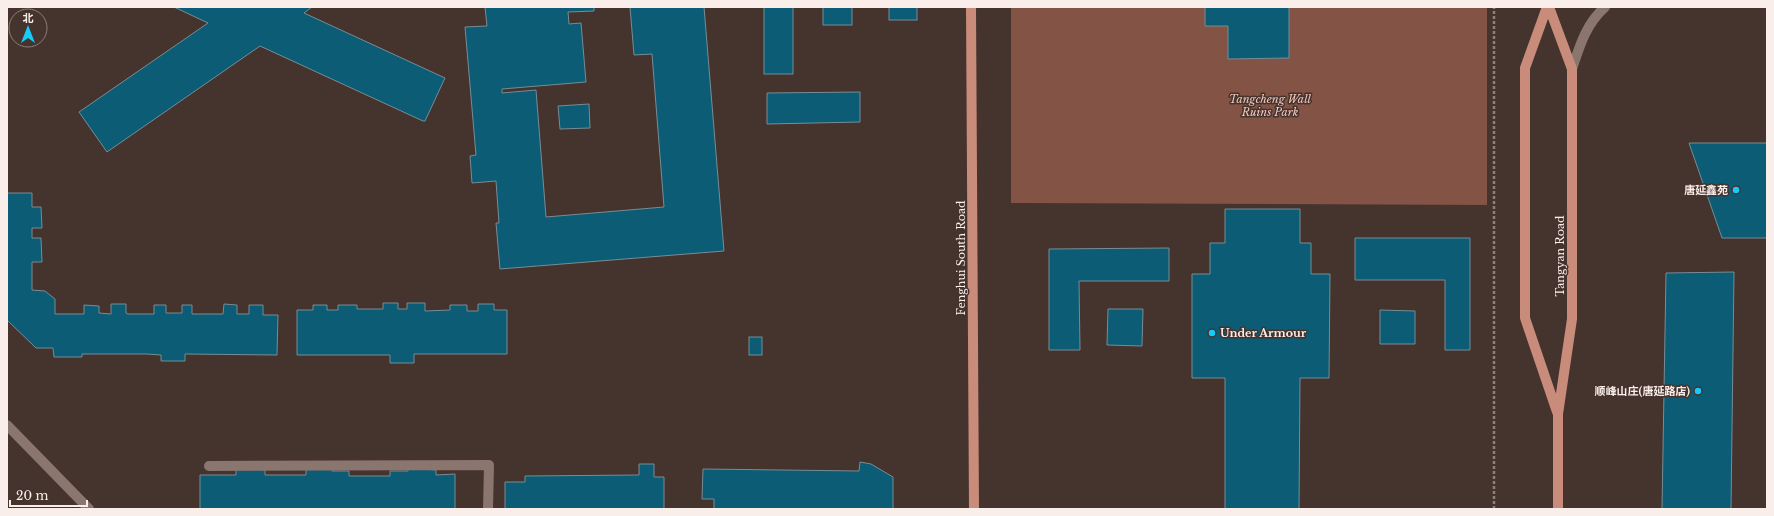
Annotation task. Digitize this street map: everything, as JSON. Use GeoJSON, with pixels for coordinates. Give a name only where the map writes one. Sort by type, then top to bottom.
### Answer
{"type":"FeatureCollection","features":[{"type":"Feature","properties":{"kind":"main road","name":"Fenghui South Road"},"geometry":{"type":"LineString","coordinates":[[971,7],[974,509]]}},
{"type":"Feature","properties":{"kind":"main road","name":"Tangyan Road"},"geometry":{"type":"LineString","coordinates":[[1548,7],[1572,69],[1572,319],[1558,414],[1558,509]]}},
{"type":"Feature","properties":{"kind":"main road"},"geometry":{"type":"LineString","coordinates":[[1548,7],[1525,68],[1525,318],[1558,414]]}},
{"type":"Feature","properties":{"kind":"street"},"geometry":{"type":"LineString","coordinates":[[1572,69],[1585,32],[1595,16],[1605,7]]}},
{"type":"Feature","properties":{"kind":"street"},"geometry":{"type":"LineString","coordinates":[[7,425],[89,509]]}},
{"type":"Feature","properties":{"kind":"street"},"geometry":{"type":"LineString","coordinates":[[209,466],[489,465],[488,509]]}},
{"type":"Feature","properties":{"kind":"path"},"geometry":{"type":"LineString","coordinates":[[1494,7],[1494,509]]}},
{"type":"Feature","properties":{"kind":"green space","name":"Tangcheng Wall Ruins Park"},"geometry":{"type":"Polygon","coordinates":[[[1011,7],[1487,7],[1487,205],[1011,203],[1011,7]]]}},
{"type":"Feature","properties":{"kind":"building"},"geometry":{"type":"Polygon","coordinates":[[[174,7],[312,7],[304,13],[445,78],[425,121],[423,121],[260,46],[107,152],[79,112],[208,23],[174,7]]]}},
{"type":"Feature","properties":{"kind":"building"},"geometry":{"type":"Polygon","coordinates":[[[485,7],[594,7],[594,11],[568,12],[569,24],[581,23],[586,82],[502,89],[502,93],[536,90],[546,217],[664,207],[652,54],[634,55],[630,7],[704,7],[724,251],[500,269],[496,223],[499,223],[496,181],[472,183],[470,156],[476,155],[465,27],[487,26],[485,7]]]}},
{"type":"Feature","properties":{"kind":"building"},"geometry":{"type":"Polygon","coordinates":[[[764,7],[793,7],[793,74],[764,74],[764,7]]]}},
{"type":"Feature","properties":{"kind":"building"},"geometry":{"type":"Polygon","coordinates":[[[823,7],[852,7],[852,25],[823,25],[823,7]]]}},
{"type":"Feature","properties":{"kind":"building"},"geometry":{"type":"Polygon","coordinates":[[[889,7],[917,7],[917,20],[889,20],[889,7]]]}},
{"type":"Feature","properties":{"kind":"building"},"geometry":{"type":"Polygon","coordinates":[[[1205,7],[1289,7],[1289,58],[1228,59],[1228,26],[1205,26],[1205,7]]]}},
{"type":"Feature","properties":{"kind":"building"},"geometry":{"type":"Polygon","coordinates":[[[860,92],[860,122],[767,124],[767,93],[860,92]]]}},
{"type":"Feature","properties":{"kind":"building"},"geometry":{"type":"Polygon","coordinates":[[[589,104],[590,128],[560,129],[558,106],[589,104]]]}},
{"type":"Feature","properties":{"kind":"building","name":"唐延鑫苑"},"geometry":{"type":"Polygon","coordinates":[[[1689,143],[1767,143],[1767,238],[1722,238],[1689,143]]]}},
{"type":"Feature","properties":{"kind":"building"},"geometry":{"type":"Polygon","coordinates":[[[7,193],[32,193],[32,207],[41,207],[42,228],[32,228],[32,238],[41,238],[42,262],[32,262],[32,290],[45,291],[55,299],[55,314],[84,314],[84,305],[99,306],[99,313],[111,314],[111,304],[126,304],[126,313],[128,314],[154,314],[154,305],[166,305],[166,313],[182,313],[182,305],[192,305],[192,314],[223,314],[224,304],[237,305],[237,314],[249,314],[249,305],[263,305],[263,315],[278,315],[277,355],[185,354],[185,361],[161,361],[161,355],[147,354],[82,354],[82,357],[54,357],[53,348],[36,348],[7,320],[7,193]]]}},
{"type":"Feature","properties":{"kind":"building"},"geometry":{"type":"Polygon","coordinates":[[[1225,209],[1300,209],[1300,243],[1311,243],[1311,274],[1330,274],[1329,378],[1300,378],[1299,509],[1225,509],[1225,378],[1192,378],[1192,274],[1210,274],[1210,243],[1225,243],[1225,209]]]}},
{"type":"Feature","properties":{"kind":"building"},"geometry":{"type":"Polygon","coordinates":[[[1355,238],[1470,238],[1470,350],[1445,350],[1445,280],[1355,280],[1355,238]]]}},
{"type":"Feature","properties":{"kind":"building"},"geometry":{"type":"Polygon","coordinates":[[[1169,248],[1169,281],[1079,281],[1080,350],[1049,350],[1049,249],[1169,248]]]}},
{"type":"Feature","properties":{"kind":"building","name":"顺峰山庄(唐延路店)"},"geometry":{"type":"Polygon","coordinates":[[[1734,272],[1731,509],[1662,509],[1666,273],[1734,272]]]}},
{"type":"Feature","properties":{"kind":"building"},"geometry":{"type":"Polygon","coordinates":[[[383,303],[398,303],[398,309],[407,309],[407,303],[425,303],[425,311],[450,310],[450,305],[467,305],[467,311],[478,311],[478,304],[494,304],[494,310],[507,310],[507,354],[414,354],[414,363],[390,363],[390,355],[297,355],[297,310],[313,310],[313,305],[327,305],[327,310],[338,310],[338,305],[357,305],[357,309],[383,309],[383,303]]]}},
{"type":"Feature","properties":{"kind":"building"},"geometry":{"type":"Polygon","coordinates":[[[1108,309],[1143,309],[1142,346],[1107,345],[1108,309]]]}},
{"type":"Feature","properties":{"kind":"building"},"geometry":{"type":"Polygon","coordinates":[[[1380,310],[1415,311],[1415,344],[1380,344],[1380,310]]]}},
{"type":"Feature","properties":{"kind":"building"},"geometry":{"type":"Polygon","coordinates":[[[749,337],[762,337],[762,355],[749,355],[749,337]]]}},
{"type":"Feature","properties":{"kind":"building"},"geometry":{"type":"Polygon","coordinates":[[[860,462],[871,464],[893,477],[893,509],[714,509],[714,499],[702,499],[703,469],[859,471],[860,462]]]}},
{"type":"Feature","properties":{"kind":"building"},"geometry":{"type":"Polygon","coordinates":[[[639,464],[654,464],[654,477],[664,477],[664,509],[505,509],[505,482],[525,482],[525,476],[639,475],[639,464]]]}},
{"type":"Feature","properties":{"kind":"building"},"geometry":{"type":"Polygon","coordinates":[[[306,467],[332,467],[332,471],[349,471],[349,476],[390,476],[390,471],[408,471],[408,468],[436,470],[436,475],[455,474],[455,509],[200,509],[200,475],[236,475],[236,468],[265,470],[265,475],[306,475],[306,467]]]}},
{"type":"Feature","properties":{"kind":"place","name":"唐延鑫苑"},"geometry":{"type":"Point","coordinates":[1736,190]}},
{"type":"Feature","properties":{"kind":"place","name":"Under Armour"},"geometry":{"type":"Point","coordinates":[1212,333]}},
{"type":"Feature","properties":{"kind":"place","name":"顺峰山庄(唐延路店)"},"geometry":{"type":"Point","coordinates":[1698,391]}}]}
